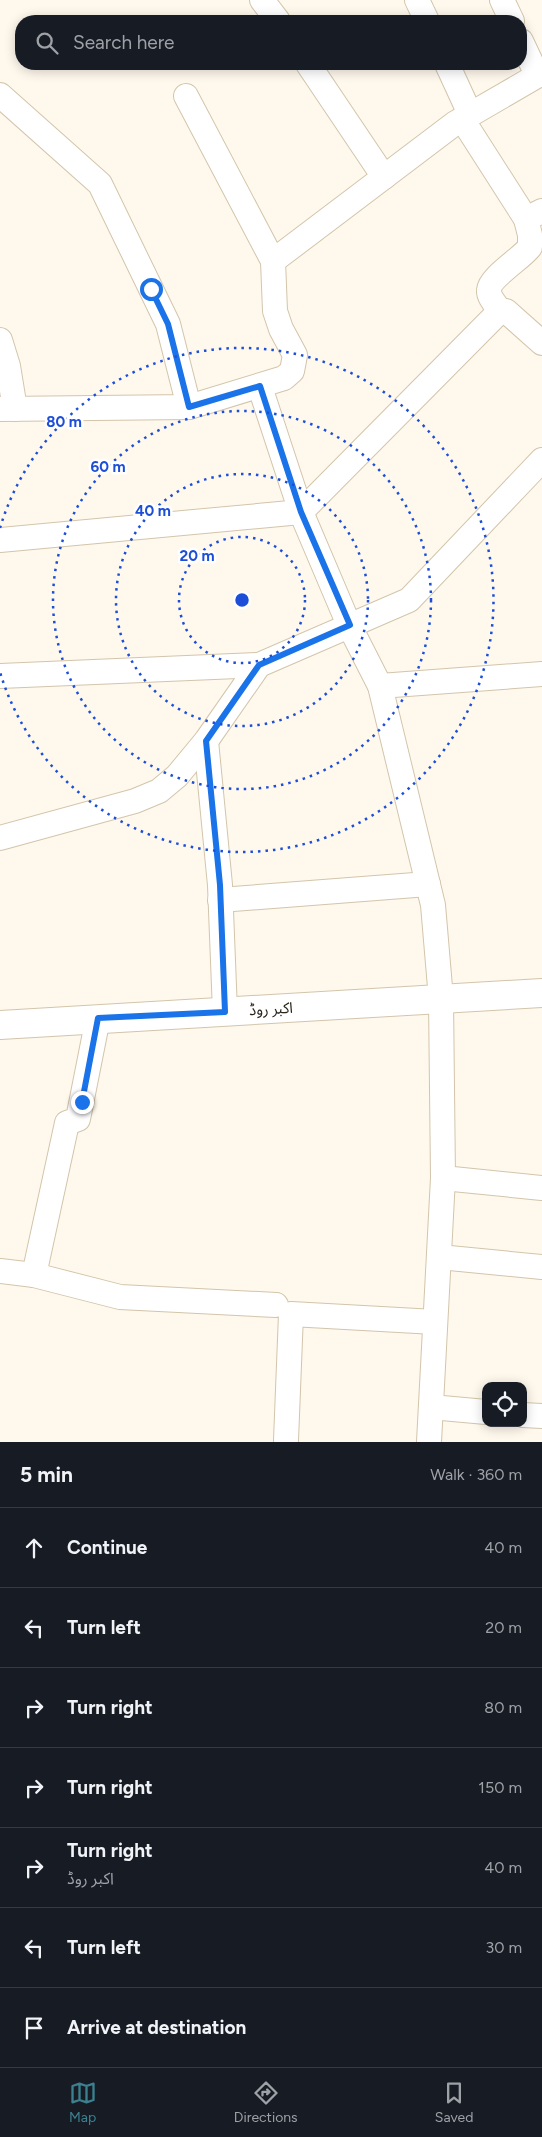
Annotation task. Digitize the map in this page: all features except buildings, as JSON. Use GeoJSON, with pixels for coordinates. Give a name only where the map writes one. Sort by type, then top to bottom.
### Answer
{"type":"FeatureCollection","features":[{"type":"Feature","properties":{"kind":"main road","name":"اکبر روڈ"},"geometry":{"type":"LineString","coordinates":[[0,1026],[98,1018],[542,994]]}},
{"type":"Feature","properties":{"kind":"street"},"geometry":{"type":"LineString","coordinates":[[262,0],[273,15]]}},
{"type":"Feature","properties":{"kind":"street"},"geometry":{"type":"LineString","coordinates":[[417,0],[424,15]]}},
{"type":"Feature","properties":{"kind":"street"},"geometry":{"type":"LineString","coordinates":[[502,0],[509,15]]}},
{"type":"Feature","properties":{"kind":"street"},"geometry":{"type":"LineString","coordinates":[[273,261],[466,116],[539,74],[527,52]]}},
{"type":"Feature","properties":{"kind":"street"},"geometry":{"type":"LineString","coordinates":[[312,70],[384,177]]}},
{"type":"Feature","properties":{"kind":"street"},"geometry":{"type":"LineString","coordinates":[[449,70],[466,116],[534,215],[530,247],[497,278],[489,290],[500,311]]}},
{"type":"Feature","properties":{"kind":"street"},"geometry":{"type":"LineString","coordinates":[[0,95],[100,184],[168,324],[189,407]]}},
{"type":"Feature","properties":{"kind":"street"},"geometry":{"type":"LineString","coordinates":[[0,340],[8,366],[8,409],[189,407],[284,378],[292,371],[296,355],[281,329],[274,312],[273,261],[186,96]]}},
{"type":"Feature","properties":{"kind":"street"},"geometry":{"type":"LineString","coordinates":[[0,540],[301,512],[500,311],[506,311],[542,343]]}},
{"type":"Feature","properties":{"kind":"street"},"geometry":{"type":"LineString","coordinates":[[260,386],[301,512],[350,625],[380,686],[433,905],[441,999],[443,1178],[429,1442]]}},
{"type":"Feature","properties":{"kind":"street"},"geometry":{"type":"LineString","coordinates":[[0,676],[259,665],[410,600],[542,460]]}},
{"type":"Feature","properties":{"kind":"street"},"geometry":{"type":"LineString","coordinates":[[0,838],[135,801],[159,791],[177,776],[206,741],[259,665]]}},
{"type":"Feature","properties":{"kind":"street"},"geometry":{"type":"LineString","coordinates":[[380,686],[542,674]]}},
{"type":"Feature","properties":{"kind":"street"},"geometry":{"type":"LineString","coordinates":[[206,741],[220,900],[225,1012]]}},
{"type":"Feature","properties":{"kind":"street"},"geometry":{"type":"LineString","coordinates":[[220,900],[428,884]]}},
{"type":"Feature","properties":{"kind":"street"},"geometry":{"type":"LineString","coordinates":[[34,1275],[67,1123],[78,1119],[98,1018]]}},
{"type":"Feature","properties":{"kind":"street"},"geometry":{"type":"LineString","coordinates":[[443,1178],[542,1188]]}},
{"type":"Feature","properties":{"kind":"street"},"geometry":{"type":"LineString","coordinates":[[439,1258],[542,1267]]}},
{"type":"Feature","properties":{"kind":"street"},"geometry":{"type":"LineString","coordinates":[[0,1271],[34,1275],[120,1297],[276,1305]]}},
{"type":"Feature","properties":{"kind":"street"},"geometry":{"type":"LineString","coordinates":[[286,1440],[290,1314],[435,1322]]}},
{"type":"Feature","properties":{"kind":"street"},"geometry":{"type":"LineString","coordinates":[[431,1407],[482,1412]]}},
{"type":"Feature","properties":{"kind":"street"},"geometry":{"type":"LineString","coordinates":[[527,1414],[542,1416]]}},
{"type":"Feature","properties":{"kind":"route"},"geometry":{"type":"LineString","coordinates":[[82,1102],[98,1018],[225,1012],[220,885],[206,741],[259,665],[350,625],[301,512],[260,386],[189,407],[168,324],[151,289]]}}]}
